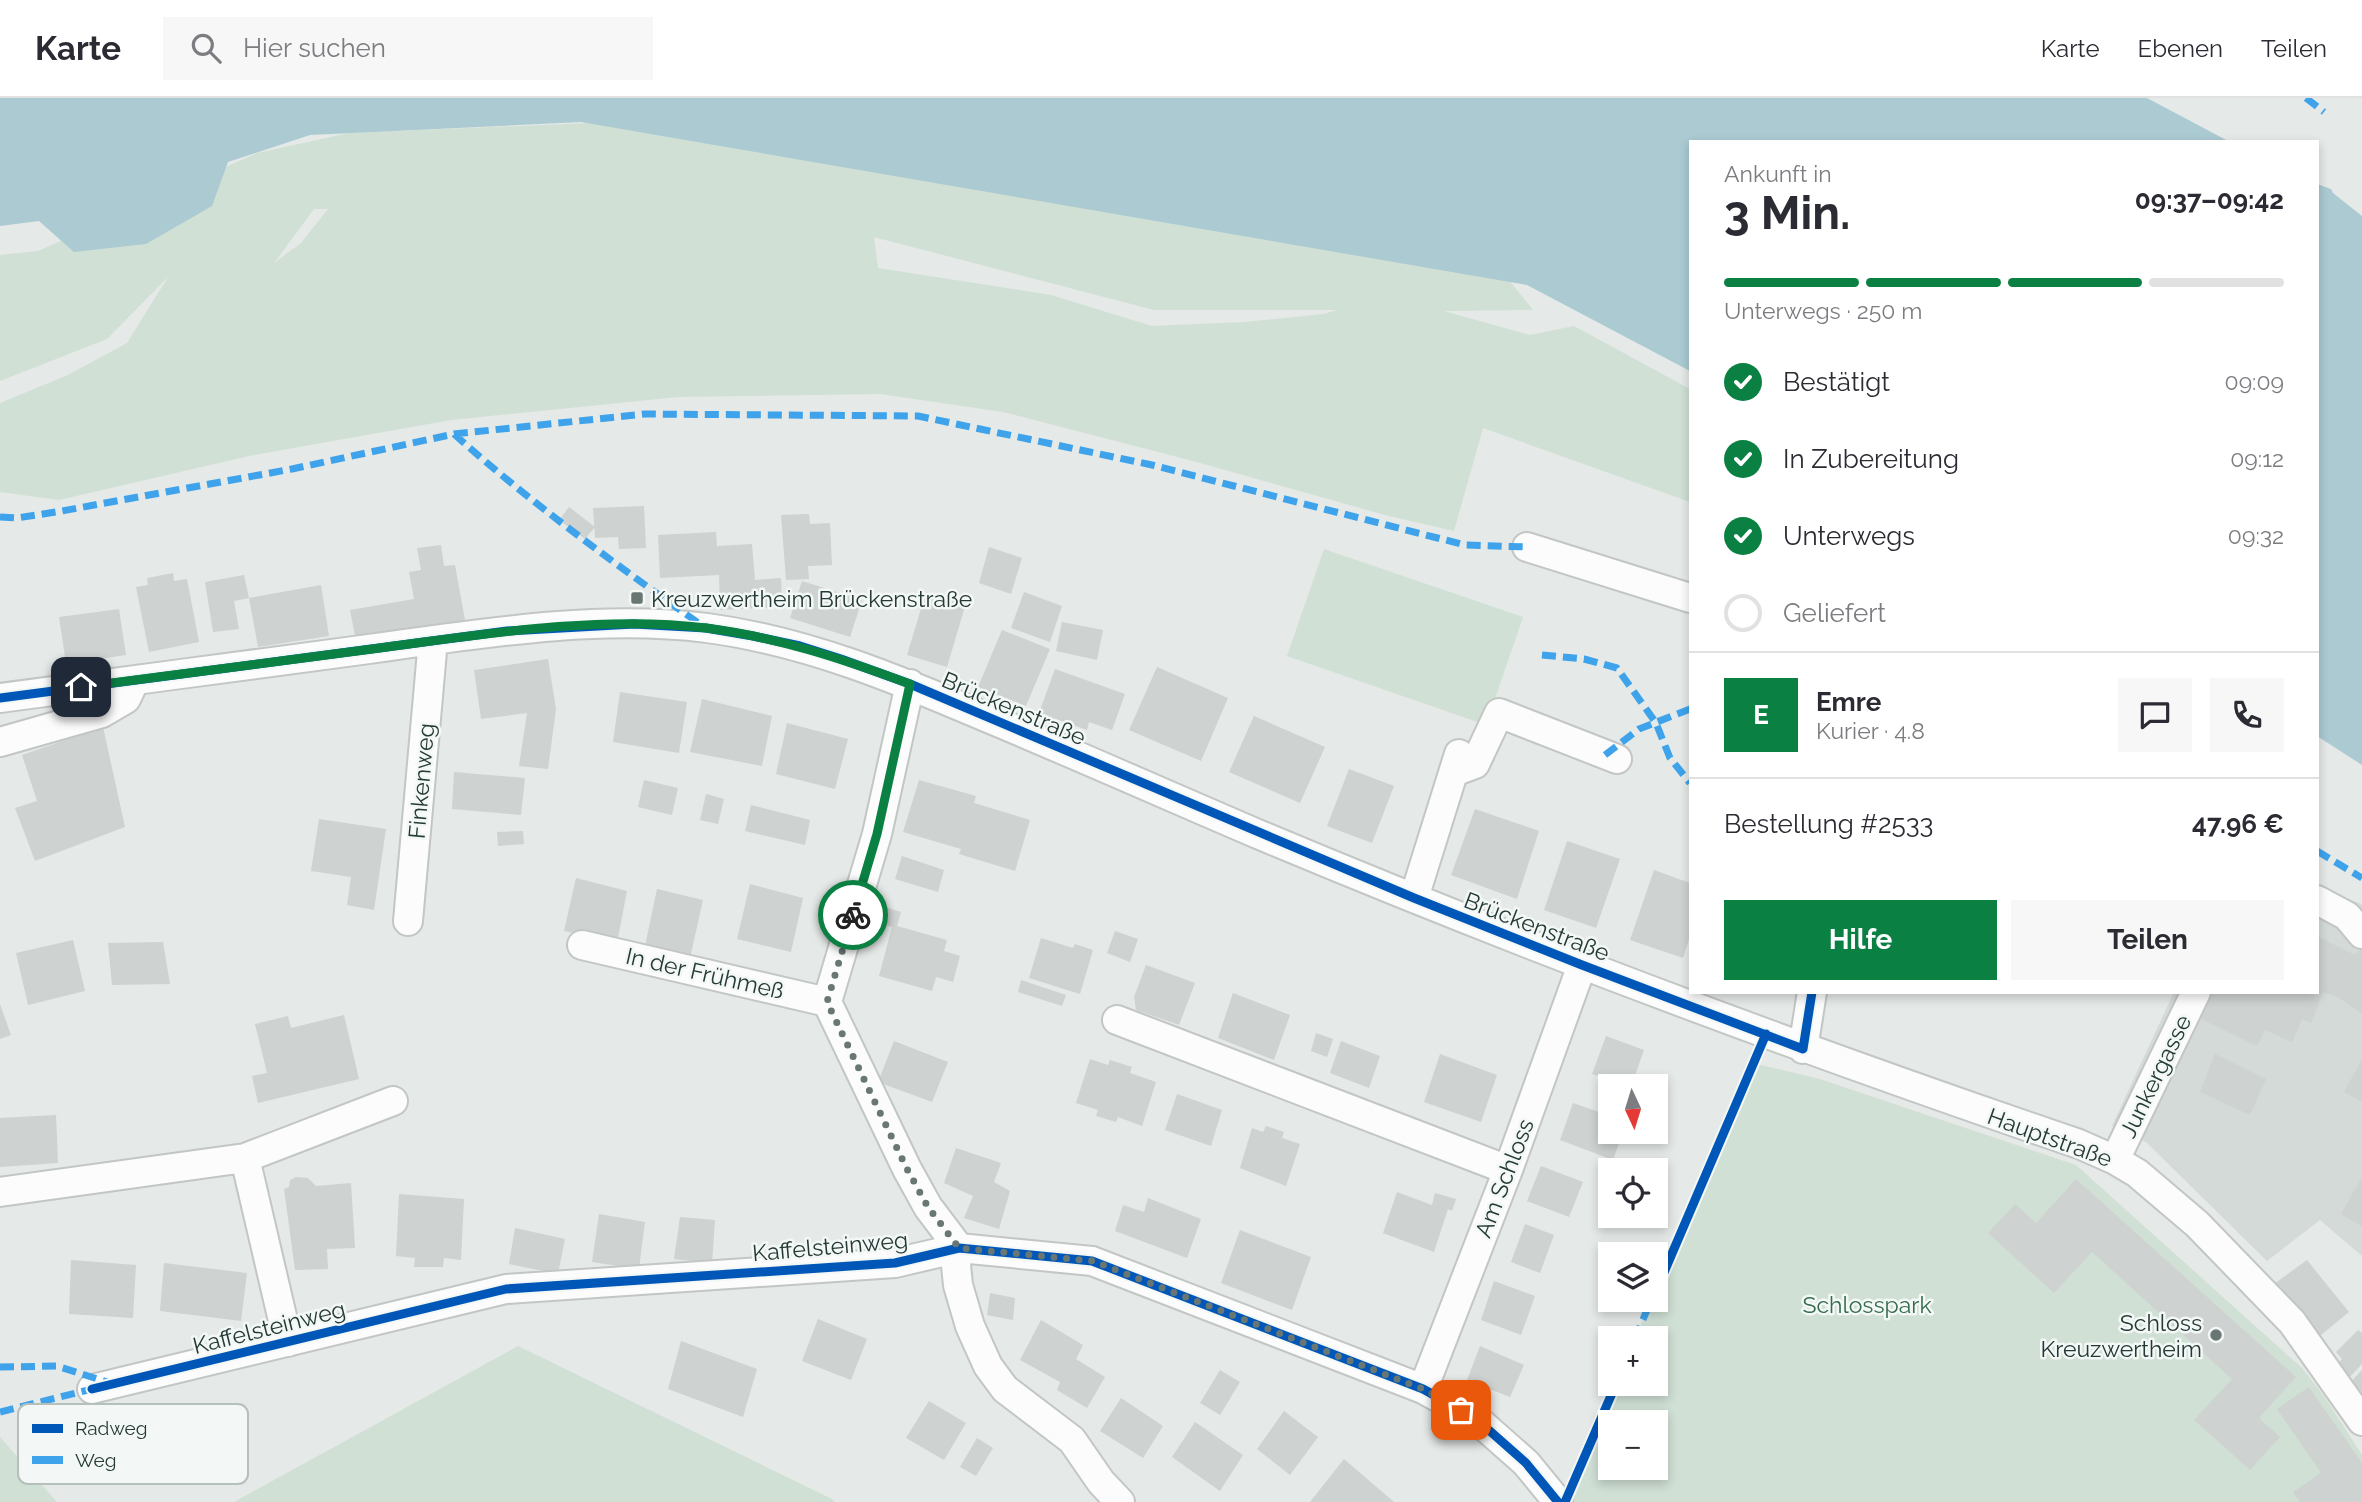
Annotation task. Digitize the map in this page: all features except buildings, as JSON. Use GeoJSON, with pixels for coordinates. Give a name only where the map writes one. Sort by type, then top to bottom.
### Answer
{"type":"FeatureCollection","features":[{"type":"Feature","properties":{"kind":"street"},"geometry":{"type":"LineString","coordinates":[[1527,547],[1689,598]]}},
{"type":"Feature","properties":{"kind":"street","name":"Brückenstraße"},"geometry":{"type":"LineString","coordinates":[[0,698],[433,640],[576,626],[634,624],[706,628],[800,646],[910,684],[1414,898],[1804,1049]]}},
{"type":"Feature","properties":{"kind":"street","name":"Finkenweg"},"geometry":{"type":"LineString","coordinates":[[408,921],[433,640]]}},
{"type":"Feature","properties":{"kind":"street"},"geometry":{"type":"LineString","coordinates":[[0,742],[102,713],[126,699],[135,680]]}},
{"type":"Feature","properties":{"kind":"street"},"geometry":{"type":"LineString","coordinates":[[910,684],[877,834],[827,1002],[907,1169],[928,1207],[959,1248],[956,1265],[958,1285],[970,1326],[988,1366],[1005,1389],[1072,1440],[1101,1482],[1120,1502]]}},
{"type":"Feature","properties":{"kind":"street"},"geometry":{"type":"LineString","coordinates":[[1414,898],[1458,759],[1475,764],[1499,713],[1617,759]]}},
{"type":"Feature","properties":{"kind":"street"},"geometry":{"type":"LineString","coordinates":[[2319,901],[2347,916],[2362,934]]}},
{"type":"Feature","properties":{"kind":"street","name":"In der Frühmeß"},"geometry":{"type":"LineString","coordinates":[[582,945],[827,1002]]}},
{"type":"Feature","properties":{"kind":"street","name":"Am Schloss"},"geometry":{"type":"LineString","coordinates":[[1423,1389],[1508,1170],[1582,965]]}},
{"type":"Feature","properties":{"kind":"street"},"geometry":{"type":"LineString","coordinates":[[1804,1049],[1812,994]]}},
{"type":"Feature","properties":{"kind":"street","name":"Junkergasse"},"geometry":{"type":"LineString","coordinates":[[2115,1160],[2195,994]]}},
{"type":"Feature","properties":{"kind":"street"},"geometry":{"type":"LineString","coordinates":[[1117,1020],[1508,1170]]}},
{"type":"Feature","properties":{"kind":"street","name":"Hauptstraße"},"geometry":{"type":"LineString","coordinates":[[1804,1049],[2079,1144],[2137,1173],[2197,1224],[2292,1322],[2362,1421]]}},
{"type":"Feature","properties":{"kind":"street"},"geometry":{"type":"LineString","coordinates":[[0,1192],[245,1158],[393,1101]]}},
{"type":"Feature","properties":{"kind":"street"},"geometry":{"type":"LineString","coordinates":[[245,1158],[289,1342]]}},
{"type":"Feature","properties":{"kind":"street","name":"Kaffelsteinweg"},"geometry":{"type":"LineString","coordinates":[[92,1389],[506,1289],[895,1263],[959,1248],[1093,1261],[1423,1389],[1474,1417],[1526,1463],[1558,1502]]}},
{"type":"Feature","properties":{"kind":"shaded area"},"geometry":{"type":"Polygon","coordinates":[[[2319,890],[2362,904],[2362,1256],[2320,1220],[2267,1261],[2146,1142],[2112,1126],[2173,994],[2319,994],[2319,890]]]}},
{"type":"Feature","properties":{"kind":"green space"},"geometry":{"type":"Polygon","coordinates":[[[589,123],[1287,223],[1496,264],[1533,310],[1444,311],[1530,335],[1574,326],[1689,388],[1689,502],[1483,428],[1454,531],[1385,515],[1193,461],[1003,412],[880,394],[678,397],[451,420],[249,456],[59,500],[0,492],[0,403],[68,375],[127,343],[168,277],[107,339],[0,381],[0,255],[38,251],[257,153],[349,133],[589,123]],[[314,209],[274,263],[301,243],[328,209],[314,209]],[[874,237],[878,268],[1051,295],[1152,326],[1244,322],[1324,314],[1337,310],[1154,310],[874,237]]]}},
{"type":"Feature","properties":{"kind":"green space"},"geometry":{"type":"Polygon","coordinates":[[[1324,549],[1523,617],[1486,725],[1287,656],[1324,549]]]}},
{"type":"Feature","properties":{"kind":"green space","name":"Schlosspark"},"geometry":{"type":"Polygon","coordinates":[[[1752,1063],[1820,1079],[2076,1165],[2302,1368],[2324,1396],[2362,1455],[2362,1502],[1565,1502],[1598,1426],[1598,1480],[1668,1480],[1668,1410],[1605,1410],[1611,1396],[1668,1396],[1668,1326],[1640,1326],[1646,1312],[1668,1312],[1668,1262],[1752,1063]]]}},
{"type":"Feature","properties":{"kind":"green space"},"geometry":{"type":"Polygon","coordinates":[[[518,1346],[832,1499],[835,1502],[234,1502],[518,1346]]]}},
{"type":"Feature","properties":{"kind":"green space"},"geometry":{"type":"Polygon","coordinates":[[[0,1437],[18,1458],[18,1484],[41,1484],[57,1502],[0,1502],[0,1437]]]}},
{"type":"Feature","properties":{"kind":"water"},"geometry":{"type":"Polygon","coordinates":[[[0,98],[2147,98],[2226,140],[1689,140],[1689,370],[1527,285],[581,122],[310,135],[228,162],[212,206],[146,244],[74,252],[39,221],[0,226],[0,98]]]}},
{"type":"Feature","properties":{"kind":"water"},"geometry":{"type":"Polygon","coordinates":[[[2319,185],[2331,189],[2362,216],[2362,765],[2319,737],[2319,185]]]}},
{"type":"Feature","properties":{"kind":"marked path"},"geometry":{"type":"LineString","coordinates":[[2306,98],[2324,112]]}},
{"type":"Feature","properties":{"kind":"marked path"},"geometry":{"type":"LineString","coordinates":[[0,517],[17,518],[56,512],[292,469],[454,434],[645,414],[918,416],[1152,465],[1465,545],[1527,547]]}},
{"type":"Feature","properties":{"kind":"marked path"},"geometry":{"type":"LineString","coordinates":[[454,434],[545,510],[704,627]]}},
{"type":"Feature","properties":{"kind":"marked path"},"geometry":{"type":"LineString","coordinates":[[1542,655],[1584,659],[1617,668],[1656,723],[1670,758],[1689,782]]}},
{"type":"Feature","properties":{"kind":"marked path"},"geometry":{"type":"LineString","coordinates":[[1605,755],[1639,729],[1689,709]]}},
{"type":"Feature","properties":{"kind":"marked path"},"geometry":{"type":"LineString","coordinates":[[2319,852],[2362,878]]}},
{"type":"Feature","properties":{"kind":"marked path"},"geometry":{"type":"LineString","coordinates":[[1640,1326],[1646,1312]]}},
{"type":"Feature","properties":{"kind":"marked path"},"geometry":{"type":"LineString","coordinates":[[0,1367],[57,1366],[110,1383]]}},
{"type":"Feature","properties":{"kind":"marked path"},"geometry":{"type":"LineString","coordinates":[[32,1404],[92,1389]]}},
{"type":"Feature","properties":{"kind":"marked path"},"geometry":{"type":"LineString","coordinates":[[0,1412],[18,1408]]}},
{"type":"Feature","properties":{"kind":"cycle path"},"geometry":{"type":"LineString","coordinates":[[0,698],[507,631],[634,624],[706,628],[800,646],[910,684],[1414,898],[1803,1049],[1812,994]]}},
{"type":"Feature","properties":{"kind":"cycle path"},"geometry":{"type":"LineString","coordinates":[[1668,1263],[1766,1034]]}},
{"type":"Feature","properties":{"kind":"cycle path"},"geometry":{"type":"LineString","coordinates":[[92,1389],[506,1289],[895,1263],[959,1248],[1092,1261],[1423,1389],[1474,1417],[1526,1463],[1558,1502]]}},
{"type":"Feature","properties":{"kind":"cycle path"},"geometry":{"type":"LineString","coordinates":[[1565,1502],[1611,1396]]}},
{"type":"Feature","properties":{"kind":"way so far"},"geometry":{"type":"LineString","coordinates":[[853,915],[827,1002],[907,1169],[928,1207],[959,1248],[1093,1261],[1423,1389],[1461,1410]]}},
{"type":"Feature","properties":{"kind":"place","name":"Kreuzwertheim Brückenstraße"},"geometry":{"type":"Point","coordinates":[637,598]}},
{"type":"Feature","properties":{"kind":"place","name":"Schloss Kreuzwertheim"},"geometry":{"type":"Point","coordinates":[2216,1335]}},
{"type":"Feature","properties":{"kind":"route"},"geometry":{"type":"LineString","coordinates":[[81,687],[506,631],[576,626],[673,625],[706,628],[800,646],[910,684],[877,834],[853,915]]}}]}
